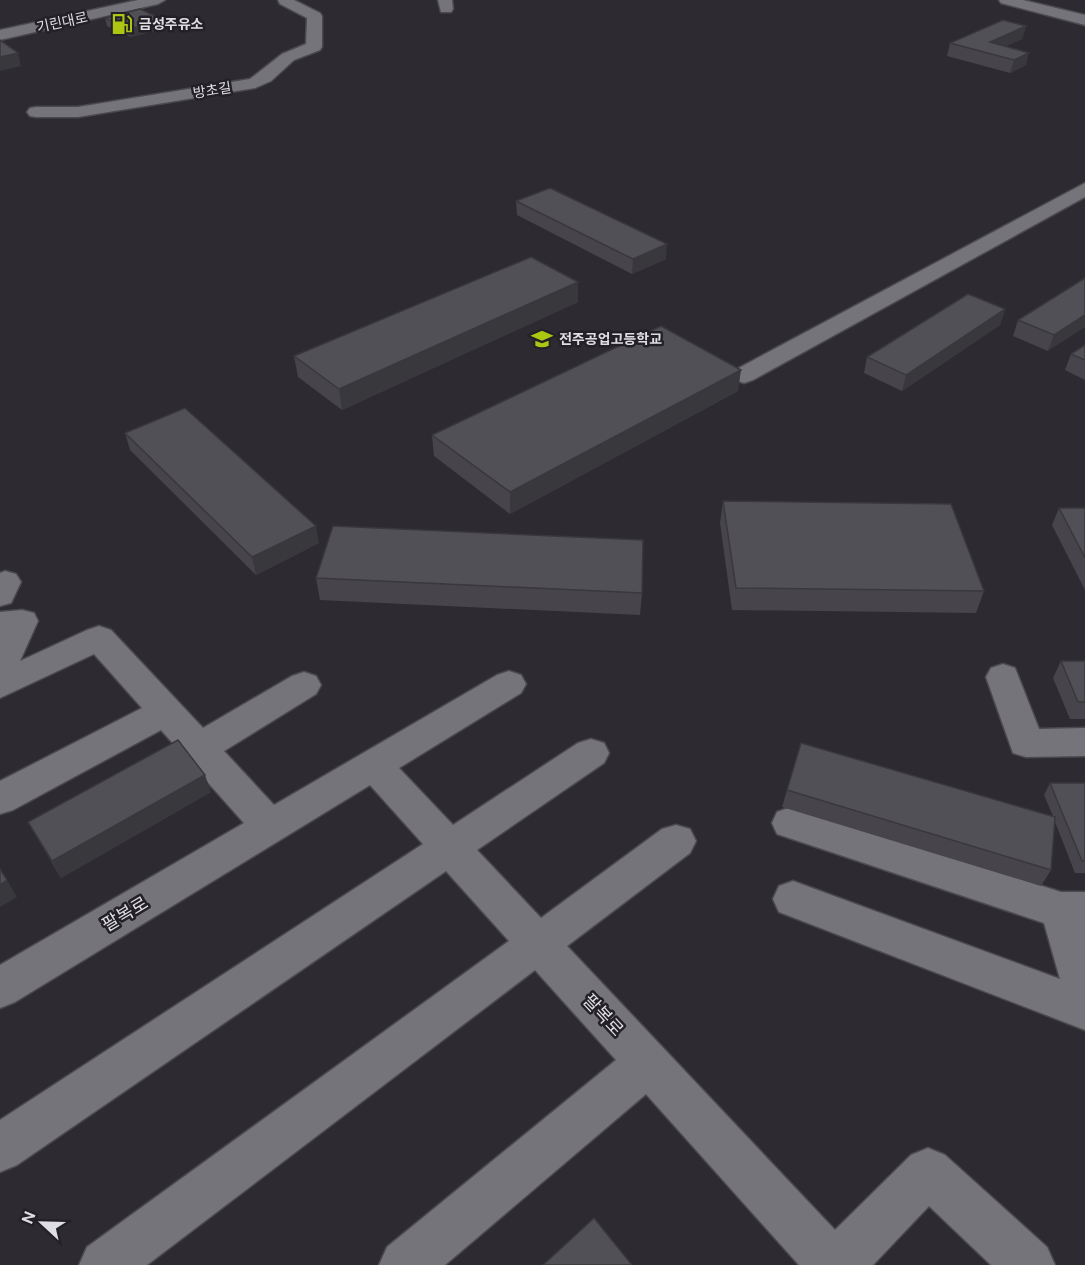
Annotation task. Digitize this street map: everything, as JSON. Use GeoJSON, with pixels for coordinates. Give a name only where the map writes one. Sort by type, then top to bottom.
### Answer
{"type":"FeatureCollection","features":[{"type":"Feature","properties":{"kind":"street","name":"기린대로"},"geometry":{"type":"LineString","coordinates":[[0,26],[120,0]]}},
{"type":"Feature","properties":{"kind":"street","name":"기린대로"},"geometry":{"type":"LineString","coordinates":[[0,35],[158,0]]}},
{"type":"Feature","properties":{"kind":"street","name":"방초길"},"geometry":{"type":"LineString","coordinates":[[36,112],[78,112],[255,83],[288,57],[314,47],[315,16],[290,0]]}},
{"type":"Feature","properties":{"kind":"street"},"geometry":{"type":"LineString","coordinates":[[1006,0],[1085,20]]}},
{"type":"Feature","properties":{"kind":"street"},"geometry":{"type":"LineString","coordinates":[[744,375],[1085,189]]}},
{"type":"Feature","properties":{"kind":"street"},"geometry":{"type":"LineString","coordinates":[[0,623],[22,621],[0,667]]}},
{"type":"Feature","properties":{"kind":"street"},"geometry":{"type":"LineString","coordinates":[[0,685],[99,638],[271,826]]}},
{"type":"Feature","properties":{"kind":"street"},"geometry":{"type":"LineString","coordinates":[[1003,677],[1026,743],[1085,742]]}},
{"type":"Feature","properties":{"kind":"street","name":"팔복로"},"geometry":{"type":"LineString","coordinates":[[0,988],[508,684]]}},
{"type":"Feature","properties":{"kind":"street"},"geometry":{"type":"LineString","coordinates":[[199,747],[304,685]]}},
{"type":"Feature","properties":{"kind":"street"},"geometry":{"type":"LineString","coordinates":[[0,799],[166,711]]}},
{"type":"Feature","properties":{"kind":"street"},"geometry":{"type":"LineString","coordinates":[[0,1148],[591,753]]}},
{"type":"Feature","properties":{"kind":"street","name":"팔복로"},"geometry":{"type":"LineString","coordinates":[[374,765],[835,1265]]}},
{"type":"Feature","properties":{"kind":"street"},"geometry":{"type":"LineString","coordinates":[[791,824],[1073,910],[1085,990]]}},
{"type":"Feature","properties":{"kind":"street"},"geometry":{"type":"LineString","coordinates":[[105,1265],[676,841]]}},
{"type":"Feature","properties":{"kind":"street"},"geometry":{"type":"LineString","coordinates":[[793,899],[1085,1009]]}},
{"type":"Feature","properties":{"kind":"street"},"geometry":{"type":"LineString","coordinates":[[405,1265],[648,1063]]}},
{"type":"Feature","properties":{"kind":"street"},"geometry":{"type":"LineString","coordinates":[[835,1265],[928,1172],[1029,1265]]}},
{"type":"Feature","properties":{"kind":"building"},"geometry":{"type":"Polygon","coordinates":[[[140,9],[164,20],[129,29],[105,18],[140,9]]]}},
{"type":"Feature","properties":{"kind":"building"},"geometry":{"type":"Polygon","coordinates":[[[1003,20],[1026,26],[990,42],[1029,53],[1014,60],[950,43],[1003,20]]]}},
{"type":"Feature","properties":{"kind":"building"},"geometry":{"type":"Polygon","coordinates":[[[0,40],[18,53],[0,57],[0,40]]]}},
{"type":"Feature","properties":{"kind":"building"},"geometry":{"type":"Polygon","coordinates":[[[550,188],[667,244],[633,259],[516,201],[550,188]]]}},
{"type":"Feature","properties":{"kind":"building"},"geometry":{"type":"Polygon","coordinates":[[[531,257],[578,282],[339,389],[294,356],[531,257]]]}},
{"type":"Feature","properties":{"kind":"building"},"geometry":{"type":"Polygon","coordinates":[[[1085,278],[1085,315],[1054,335],[1018,320],[1085,278]]]}},
{"type":"Feature","properties":{"kind":"building"},"geometry":{"type":"Polygon","coordinates":[[[968,294],[1005,309],[906,375],[867,357],[968,294]]]}},
{"type":"Feature","properties":{"kind":"building"},"geometry":{"type":"Polygon","coordinates":[[[661,326],[741,370],[510,492],[432,435],[661,326]]]}},
{"type":"Feature","properties":{"kind":"building"},"geometry":{"type":"Polygon","coordinates":[[[1085,345],[1085,360],[1071,354],[1085,345]]]}},
{"type":"Feature","properties":{"kind":"building"},"geometry":{"type":"Polygon","coordinates":[[[185,408],[316,526],[252,557],[125,433],[185,408]]]}},
{"type":"Feature","properties":{"kind":"building"},"geometry":{"type":"Polygon","coordinates":[[[723,501],[951,504],[984,591],[736,588],[723,501]]]}},
{"type":"Feature","properties":{"kind":"building"},"geometry":{"type":"Polygon","coordinates":[[[1059,508],[1085,508],[1085,558],[1059,508]]]}},
{"type":"Feature","properties":{"kind":"building"},"geometry":{"type":"Polygon","coordinates":[[[333,526],[643,540],[642,593],[316,578],[333,526]]]}},
{"type":"Feature","properties":{"kind":"building"},"geometry":{"type":"Polygon","coordinates":[[[1061,661],[1085,661],[1085,702],[1078,702],[1061,661]]]}},
{"type":"Feature","properties":{"kind":"building"},"geometry":{"type":"Polygon","coordinates":[[[178,740],[205,775],[52,861],[28,822],[178,740]]]}},
{"type":"Feature","properties":{"kind":"building"},"geometry":{"type":"Polygon","coordinates":[[[801,743],[1055,817],[1051,870],[787,790],[801,743]]]}},
{"type":"Feature","properties":{"kind":"building"},"geometry":{"type":"Polygon","coordinates":[[[1050,783],[1085,783],[1085,861],[1082,861],[1050,783]]]}},
{"type":"Feature","properties":{"kind":"building"},"geometry":{"type":"Polygon","coordinates":[[[0,869],[7,880],[0,885],[0,869]]]}},
{"type":"Feature","properties":{"kind":"building"},"geometry":{"type":"Polygon","coordinates":[[[594,1218],[632,1265],[543,1265],[594,1218]]]}},
{"type":"Feature","properties":{"kind":"place","name":"금성주유소"},"geometry":{"type":"Point","coordinates":[122,24]}},
{"type":"Feature","properties":{"kind":"place","name":"전주공업고등학교"},"geometry":{"type":"Point","coordinates":[542,339]}}]}
